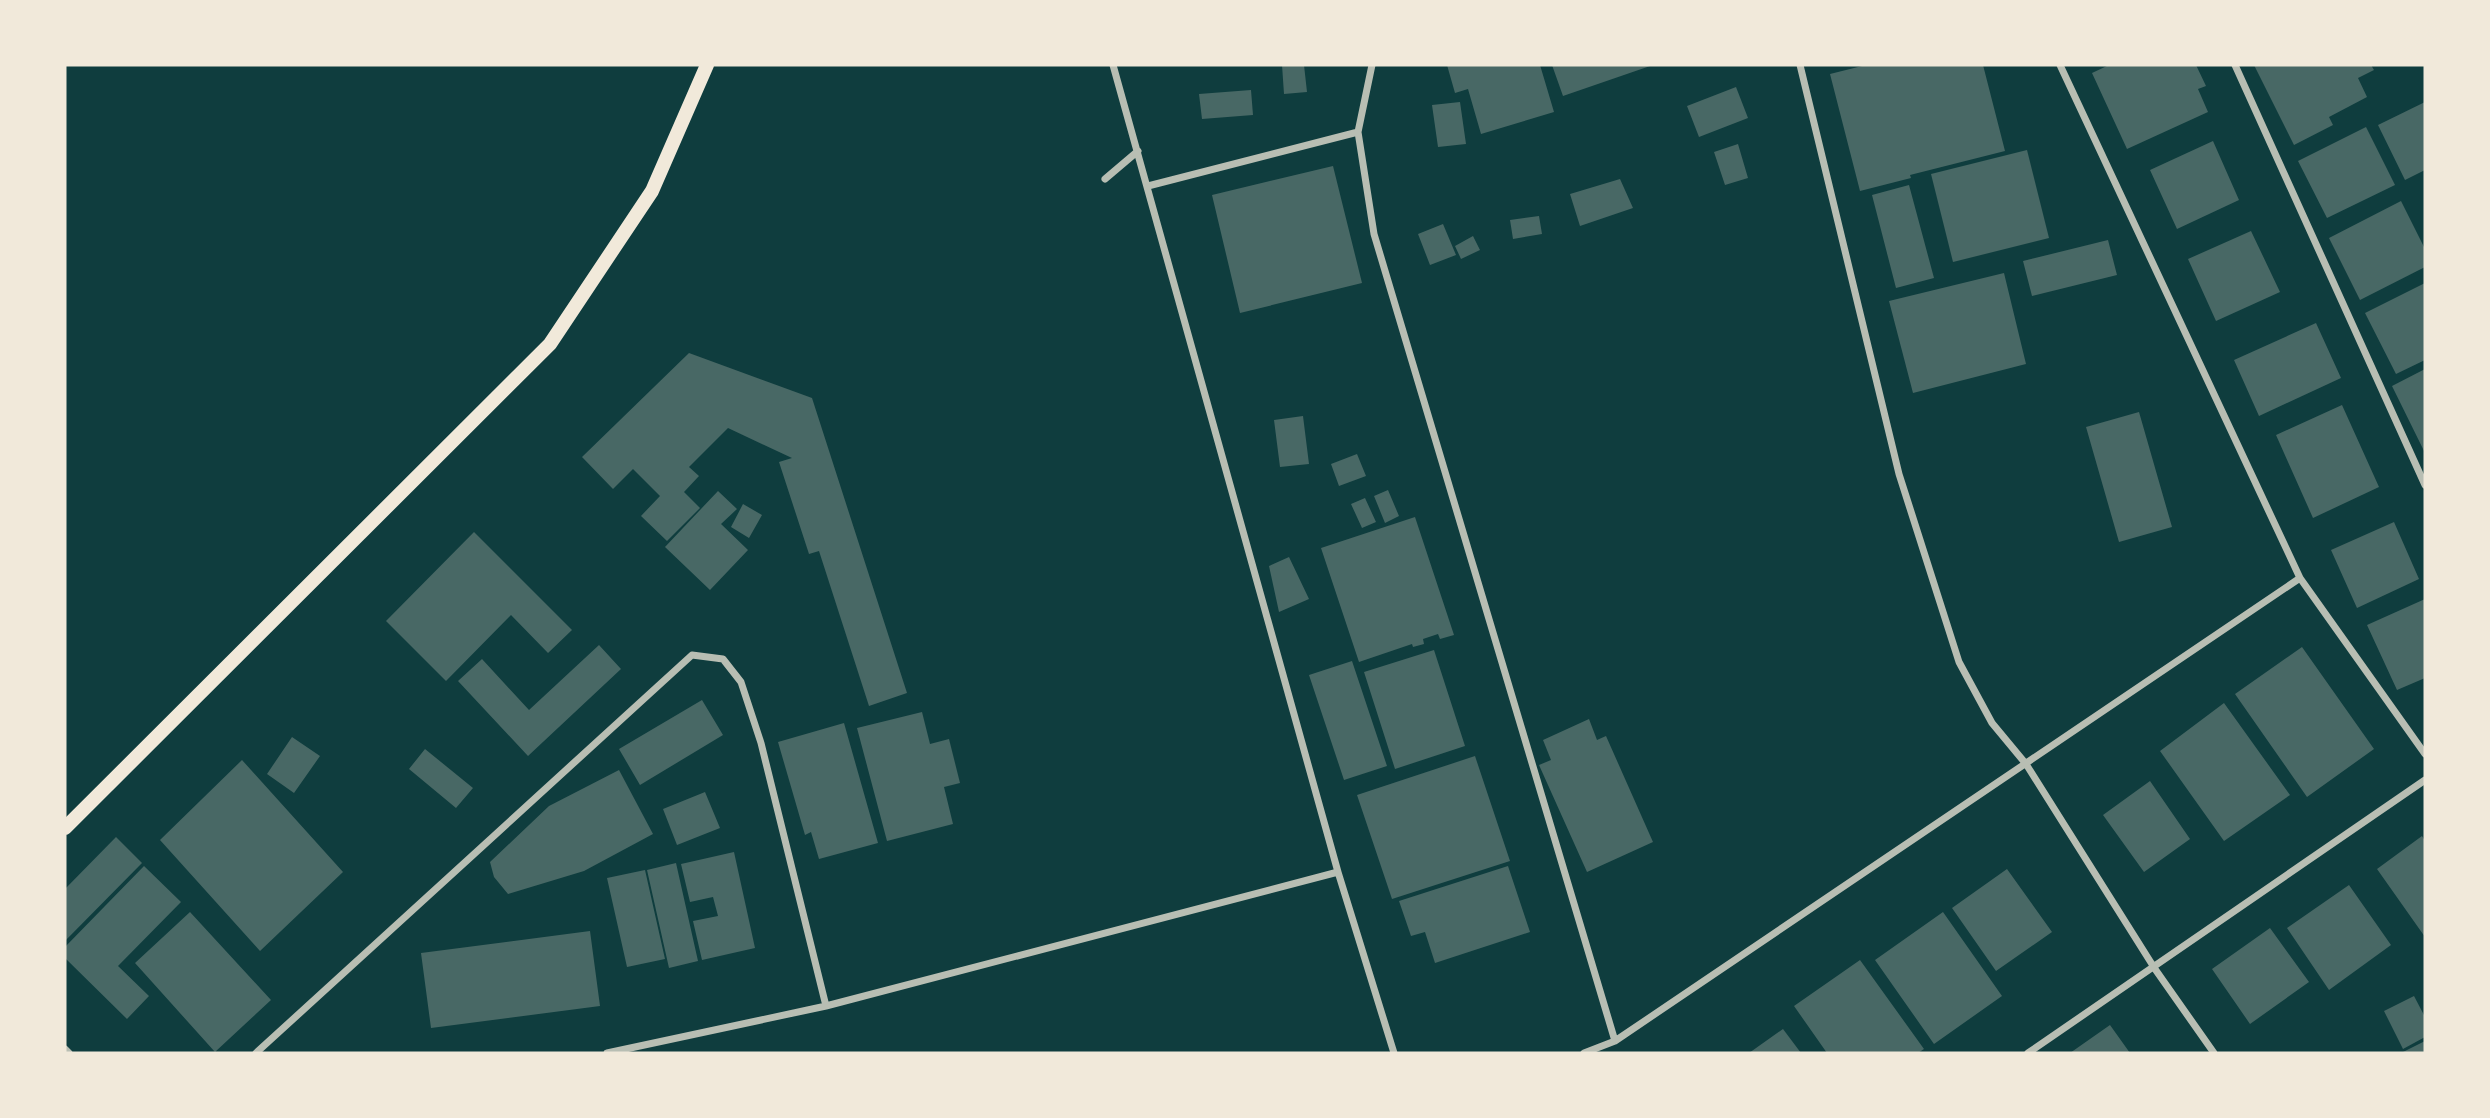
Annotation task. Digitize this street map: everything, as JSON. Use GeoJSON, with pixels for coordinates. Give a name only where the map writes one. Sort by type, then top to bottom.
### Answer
{"type":"FeatureCollection","features":[{"type":"Feature","properties":{"kind":"main road"},"geometry":{"type":"LineString","coordinates":[[65,828],[550,344],[652,191],[707,65]]}},
{"type":"Feature","properties":{"kind":"street"},"geometry":{"type":"LineString","coordinates":[[1113,65],[1338,872],[1394,1053]]}},
{"type":"Feature","properties":{"kind":"street"},"geometry":{"type":"LineString","coordinates":[[1372,65],[1358,132],[1374,234],[1615,1041]]}},
{"type":"Feature","properties":{"kind":"street"},"geometry":{"type":"LineString","coordinates":[[1800,65],[1899,474],[1959,662],[1992,723],[2026,764],[2155,969],[2214,1053]]}},
{"type":"Feature","properties":{"kind":"street"},"geometry":{"type":"LineString","coordinates":[[2060,65],[2300,578],[2425,754]]}},
{"type":"Feature","properties":{"kind":"street"},"geometry":{"type":"LineString","coordinates":[[2235,65],[2425,485]]}},
{"type":"Feature","properties":{"kind":"street"},"geometry":{"type":"LineString","coordinates":[[1148,186],[1358,132]]}},
{"type":"Feature","properties":{"kind":"street"},"geometry":{"type":"LineString","coordinates":[[1105,179],[1138,150]]}},
{"type":"Feature","properties":{"kind":"street"},"geometry":{"type":"LineString","coordinates":[[1584,1053],[1615,1041],[2300,578]]}},
{"type":"Feature","properties":{"kind":"street"},"geometry":{"type":"LineString","coordinates":[[256,1053],[692,655],[723,659],[741,682],[761,743],[826,1006]]}},
{"type":"Feature","properties":{"kind":"street"},"geometry":{"type":"LineString","coordinates":[[2028,1053],[2155,969],[2425,780]]}},
{"type":"Feature","properties":{"kind":"street"},"geometry":{"type":"LineString","coordinates":[[607,1053],[826,1006],[1338,872]]}},
{"type":"Feature","properties":{"kind":"street"},"geometry":{"type":"LineString","coordinates":[[65,1049],[69,1053]]}},
{"type":"Feature","properties":{"kind":"building"},"geometry":{"type":"Polygon","coordinates":[[[1282,65],[1304,65],[1307,92],[1284,94],[1282,65]]]}},
{"type":"Feature","properties":{"kind":"building"},"geometry":{"type":"Polygon","coordinates":[[[1447,65],[1540,65],[1554,112],[1481,134],[1468,89],[1455,93],[1447,65]]]}},
{"type":"Feature","properties":{"kind":"building"},"geometry":{"type":"Polygon","coordinates":[[[1552,65],[1653,65],[1563,96],[1552,65]]]}},
{"type":"Feature","properties":{"kind":"building"},"geometry":{"type":"Polygon","coordinates":[[[1866,65],[1983,65],[2005,151],[1910,175],[1911,178],[1860,191],[1830,74],[1866,65]]]}},
{"type":"Feature","properties":{"kind":"building"},"geometry":{"type":"Polygon","coordinates":[[[2109,65],[2196,65],[2206,86],[2198,89],[2208,112],[2127,149],[2092,73],[2109,65]]]}},
{"type":"Feature","properties":{"kind":"building"},"geometry":{"type":"Polygon","coordinates":[[[2254,65],[2371,65],[2374,70],[2358,78],[2367,97],[2329,117],[2333,125],[2294,145],[2254,65]]]}},
{"type":"Feature","properties":{"kind":"building"},"geometry":{"type":"Polygon","coordinates":[[[1736,87],[1748,118],[1699,137],[1687,106],[1736,87]]]}},
{"type":"Feature","properties":{"kind":"building"},"geometry":{"type":"Polygon","coordinates":[[[1251,90],[1253,115],[1202,119],[1199,94],[1251,90]]]}},
{"type":"Feature","properties":{"kind":"building"},"geometry":{"type":"Polygon","coordinates":[[[1460,102],[1466,144],[1438,147],[1432,105],[1460,102]]]}},
{"type":"Feature","properties":{"kind":"building"},"geometry":{"type":"Polygon","coordinates":[[[2425,102],[2425,170],[2405,180],[2378,125],[2425,102]]]}},
{"type":"Feature","properties":{"kind":"building"},"geometry":{"type":"Polygon","coordinates":[[[2366,127],[2395,185],[2327,218],[2298,161],[2366,127]]]}},
{"type":"Feature","properties":{"kind":"building"},"geometry":{"type":"Polygon","coordinates":[[[2213,141],[2239,200],[2177,229],[2150,170],[2213,141]]]}},
{"type":"Feature","properties":{"kind":"building"},"geometry":{"type":"Polygon","coordinates":[[[1738,144],[1748,178],[1725,185],[1714,152],[1738,144]]]}},
{"type":"Feature","properties":{"kind":"building"},"geometry":{"type":"Polygon","coordinates":[[[2027,150],[2049,238],[1953,262],[1931,174],[2027,150]]]}},
{"type":"Feature","properties":{"kind":"building"},"geometry":{"type":"Polygon","coordinates":[[[1333,166],[1362,283],[1240,313],[1212,195],[1333,166]]]}},
{"type":"Feature","properties":{"kind":"building"},"geometry":{"type":"Polygon","coordinates":[[[1620,179],[1633,208],[1580,226],[1570,194],[1620,179]]]}},
{"type":"Feature","properties":{"kind":"building"},"geometry":{"type":"Polygon","coordinates":[[[1909,185],[1934,278],[1896,288],[1872,195],[1909,185]]]}},
{"type":"Feature","properties":{"kind":"building"},"geometry":{"type":"Polygon","coordinates":[[[2401,201],[2425,249],[2425,267],[2360,300],[2329,238],[2401,201]]]}},
{"type":"Feature","properties":{"kind":"building"},"geometry":{"type":"Polygon","coordinates":[[[1539,216],[1542,234],[1513,239],[1510,220],[1539,216]]]}},
{"type":"Feature","properties":{"kind":"building"},"geometry":{"type":"Polygon","coordinates":[[[1443,224],[1456,255],[1430,265],[1418,234],[1443,224]]]}},
{"type":"Feature","properties":{"kind":"building"},"geometry":{"type":"Polygon","coordinates":[[[2251,231],[2280,292],[2216,321],[2188,259],[2251,231]]]}},
{"type":"Feature","properties":{"kind":"building"},"geometry":{"type":"Polygon","coordinates":[[[1473,236],[1480,250],[1461,259],[1455,246],[1473,236]]]}},
{"type":"Feature","properties":{"kind":"building"},"geometry":{"type":"Polygon","coordinates":[[[2108,240],[2117,275],[2032,296],[2023,261],[2108,240]]]}},
{"type":"Feature","properties":{"kind":"building"},"geometry":{"type":"Polygon","coordinates":[[[2004,273],[2026,364],[1913,393],[1889,301],[2004,273]]]}},
{"type":"Feature","properties":{"kind":"building"},"geometry":{"type":"Polygon","coordinates":[[[2425,283],[2425,360],[2396,374],[2365,313],[2425,283]]]}},
{"type":"Feature","properties":{"kind":"building"},"geometry":{"type":"Polygon","coordinates":[[[2316,323],[2341,378],[2259,416],[2234,360],[2316,323]]]}},
{"type":"Feature","properties":{"kind":"building"},"geometry":{"type":"Polygon","coordinates":[[[689,353],[812,398],[907,693],[869,706],[819,551],[809,554],[779,462],[792,458],[728,428],[689,467],[699,476],[684,492],[700,508],[667,541],[641,516],[660,496],[633,469],[613,489],[582,457],[689,353]]]}},
{"type":"Feature","properties":{"kind":"building"},"geometry":{"type":"Polygon","coordinates":[[[2425,369],[2425,453],[2392,386],[2425,369]]]}},
{"type":"Feature","properties":{"kind":"building"},"geometry":{"type":"Polygon","coordinates":[[[2342,405],[2379,487],[2313,518],[2276,435],[2342,405]]]}},
{"type":"Feature","properties":{"kind":"building"},"geometry":{"type":"Polygon","coordinates":[[[2139,412],[2172,527],[2119,542],[2086,427],[2139,412]]]}},
{"type":"Feature","properties":{"kind":"building"},"geometry":{"type":"Polygon","coordinates":[[[1303,416],[1309,464],[1280,467],[1274,420],[1303,416]]]}},
{"type":"Feature","properties":{"kind":"building"},"geometry":{"type":"Polygon","coordinates":[[[1357,454],[1366,476],[1339,486],[1331,464],[1357,454]]]}},
{"type":"Feature","properties":{"kind":"building"},"geometry":{"type":"Polygon","coordinates":[[[1388,490],[1399,516],[1385,523],[1374,496],[1388,490]]]}},
{"type":"Feature","properties":{"kind":"building"},"geometry":{"type":"Polygon","coordinates":[[[718,491],[737,509],[721,524],[748,550],[710,590],[665,547],[718,491]]]}},
{"type":"Feature","properties":{"kind":"building"},"geometry":{"type":"Polygon","coordinates":[[[1365,498],[1376,522],[1362,528],[1351,504],[1365,498]]]}},
{"type":"Feature","properties":{"kind":"building"},"geometry":{"type":"Polygon","coordinates":[[[743,504],[762,515],[749,538],[731,527],[743,504]]]}},
{"type":"Feature","properties":{"kind":"building"},"geometry":{"type":"Polygon","coordinates":[[[1415,517],[1454,635],[1440,639],[1438,634],[1423,639],[1424,644],[1413,647],[1412,644],[1359,662],[1321,548],[1415,517]]]}},
{"type":"Feature","properties":{"kind":"building"},"geometry":{"type":"Polygon","coordinates":[[[2394,522],[2419,579],[2357,608],[2331,550],[2394,522]]]}},
{"type":"Feature","properties":{"kind":"building"},"geometry":{"type":"Polygon","coordinates":[[[474,532],[572,630],[548,653],[511,615],[446,681],[386,621],[474,532]]]}},
{"type":"Feature","properties":{"kind":"building"},"geometry":{"type":"Polygon","coordinates":[[[1289,557],[1309,599],[1279,612],[1269,566],[1289,557]]]}},
{"type":"Feature","properties":{"kind":"building"},"geometry":{"type":"Polygon","coordinates":[[[2425,599],[2425,678],[2397,690],[2367,625],[2425,599]]]}},
{"type":"Feature","properties":{"kind":"building"},"geometry":{"type":"Polygon","coordinates":[[[599,645],[621,669],[528,756],[458,681],[482,659],[529,710],[599,645]]]}},
{"type":"Feature","properties":{"kind":"building"},"geometry":{"type":"Polygon","coordinates":[[[2302,647],[2374,749],[2307,797],[2235,694],[2302,647]]]}},
{"type":"Feature","properties":{"kind":"building"},"geometry":{"type":"Polygon","coordinates":[[[1434,650],[1465,746],[1395,769],[1364,672],[1434,650]]]}},
{"type":"Feature","properties":{"kind":"building"},"geometry":{"type":"Polygon","coordinates":[[[1352,661],[1387,766],[1344,780],[1309,675],[1352,661]]]}},
{"type":"Feature","properties":{"kind":"building"},"geometry":{"type":"Polygon","coordinates":[[[702,700],[723,735],[640,785],[619,749],[702,700]]]}},
{"type":"Feature","properties":{"kind":"building"},"geometry":{"type":"Polygon","coordinates":[[[2224,703],[2290,795],[2224,841],[2160,751],[2224,703]]]}},
{"type":"Feature","properties":{"kind":"building"},"geometry":{"type":"Polygon","coordinates":[[[922,712],[930,744],[949,739],[960,783],[944,787],[953,824],[887,841],[857,728],[922,712]]]}},
{"type":"Feature","properties":{"kind":"building"},"geometry":{"type":"Polygon","coordinates":[[[1589,719],[1597,740],[1606,736],[1653,842],[1587,872],[1539,765],[1551,760],[1543,740],[1589,719]]]}},
{"type":"Feature","properties":{"kind":"building"},"geometry":{"type":"Polygon","coordinates":[[[844,723],[878,843],[819,859],[811,832],[805,835],[778,742],[844,723]]]}},
{"type":"Feature","properties":{"kind":"building"},"geometry":{"type":"Polygon","coordinates":[[[292,737],[320,756],[294,793],[267,774],[292,737]]]}},
{"type":"Feature","properties":{"kind":"building"},"geometry":{"type":"Polygon","coordinates":[[[425,749],[473,788],[456,808],[409,769],[425,749]]]}},
{"type":"Feature","properties":{"kind":"building"},"geometry":{"type":"Polygon","coordinates":[[[1475,756],[1510,861],[1392,899],[1357,795],[1475,756]]]}},
{"type":"Feature","properties":{"kind":"building"},"geometry":{"type":"Polygon","coordinates":[[[242,760],[343,872],[260,951],[160,840],[242,760]]]}},
{"type":"Feature","properties":{"kind":"building"},"geometry":{"type":"Polygon","coordinates":[[[619,770],[653,834],[584,871],[508,894],[494,877],[490,862],[549,806],[619,770]]]}},
{"type":"Feature","properties":{"kind":"building"},"geometry":{"type":"Polygon","coordinates":[[[2150,781],[2190,839],[2144,872],[2103,815],[2150,781]]]}},
{"type":"Feature","properties":{"kind":"building"},"geometry":{"type":"Polygon","coordinates":[[[705,792],[720,828],[677,845],[663,809],[705,792]]]}},
{"type":"Feature","properties":{"kind":"building"},"geometry":{"type":"Polygon","coordinates":[[[2422,836],[2425,841],[2425,937],[2377,869],[2422,836]]]}},
{"type":"Feature","properties":{"kind":"building"},"geometry":{"type":"Polygon","coordinates":[[[116,837],[142,863],[65,941],[65,889],[116,837]]]}},
{"type":"Feature","properties":{"kind":"building"},"geometry":{"type":"Polygon","coordinates":[[[734,852],[755,948],[702,960],[693,921],[718,916],[713,897],[690,902],[681,864],[734,852]]]}},
{"type":"Feature","properties":{"kind":"building"},"geometry":{"type":"Polygon","coordinates":[[[676,863],[698,961],[669,968],[647,870],[676,863]]]}},
{"type":"Feature","properties":{"kind":"building"},"geometry":{"type":"Polygon","coordinates":[[[144,866],[181,902],[118,966],[149,996],[127,1019],[65,958],[65,947],[144,866]]]}},
{"type":"Feature","properties":{"kind":"building"},"geometry":{"type":"Polygon","coordinates":[[[1508,866],[1530,932],[1435,963],[1425,932],[1411,936],[1399,901],[1508,866]]]}},
{"type":"Feature","properties":{"kind":"building"},"geometry":{"type":"Polygon","coordinates":[[[2007,869],[2052,932],[1996,971],[1952,908],[2007,869]]]}},
{"type":"Feature","properties":{"kind":"building"},"geometry":{"type":"Polygon","coordinates":[[[645,870],[665,959],[627,967],[607,878],[645,870]]]}},
{"type":"Feature","properties":{"kind":"building"},"geometry":{"type":"Polygon","coordinates":[[[2349,885],[2391,945],[2329,990],[2287,928],[2349,885]]]}},
{"type":"Feature","properties":{"kind":"building"},"geometry":{"type":"Polygon","coordinates":[[[190,912],[271,1000],[215,1052],[135,963],[190,912]]]}},
{"type":"Feature","properties":{"kind":"building"},"geometry":{"type":"Polygon","coordinates":[[[1943,912],[2002,996],[1934,1044],[1875,960],[1943,912]]]}},
{"type":"Feature","properties":{"kind":"building"},"geometry":{"type":"Polygon","coordinates":[[[2270,928],[2309,982],[2250,1024],[2212,969],[2270,928]]]}},
{"type":"Feature","properties":{"kind":"building"},"geometry":{"type":"Polygon","coordinates":[[[590,931],[600,1006],[431,1028],[421,953],[590,931]]]}},
{"type":"Feature","properties":{"kind":"building"},"geometry":{"type":"Polygon","coordinates":[[[1860,960],[1924,1049],[1918,1053],[1827,1053],[1794,1006],[1860,960]]]}},
{"type":"Feature","properties":{"kind":"building"},"geometry":{"type":"Polygon","coordinates":[[[2414,996],[2425,1017],[2425,1037],[2403,1049],[2384,1011],[2414,996]]]}},
{"type":"Feature","properties":{"kind":"building"},"geometry":{"type":"Polygon","coordinates":[[[2110,1025],[2130,1053],[2070,1053],[2110,1025]]]}},
{"type":"Feature","properties":{"kind":"building"},"geometry":{"type":"Polygon","coordinates":[[[1783,1029],[1801,1053],[1749,1053],[1783,1029]]]}},
{"type":"Feature","properties":{"kind":"building"},"geometry":{"type":"Polygon","coordinates":[[[2425,1041],[2425,1053],[2401,1053],[2425,1041]]]}}]}
